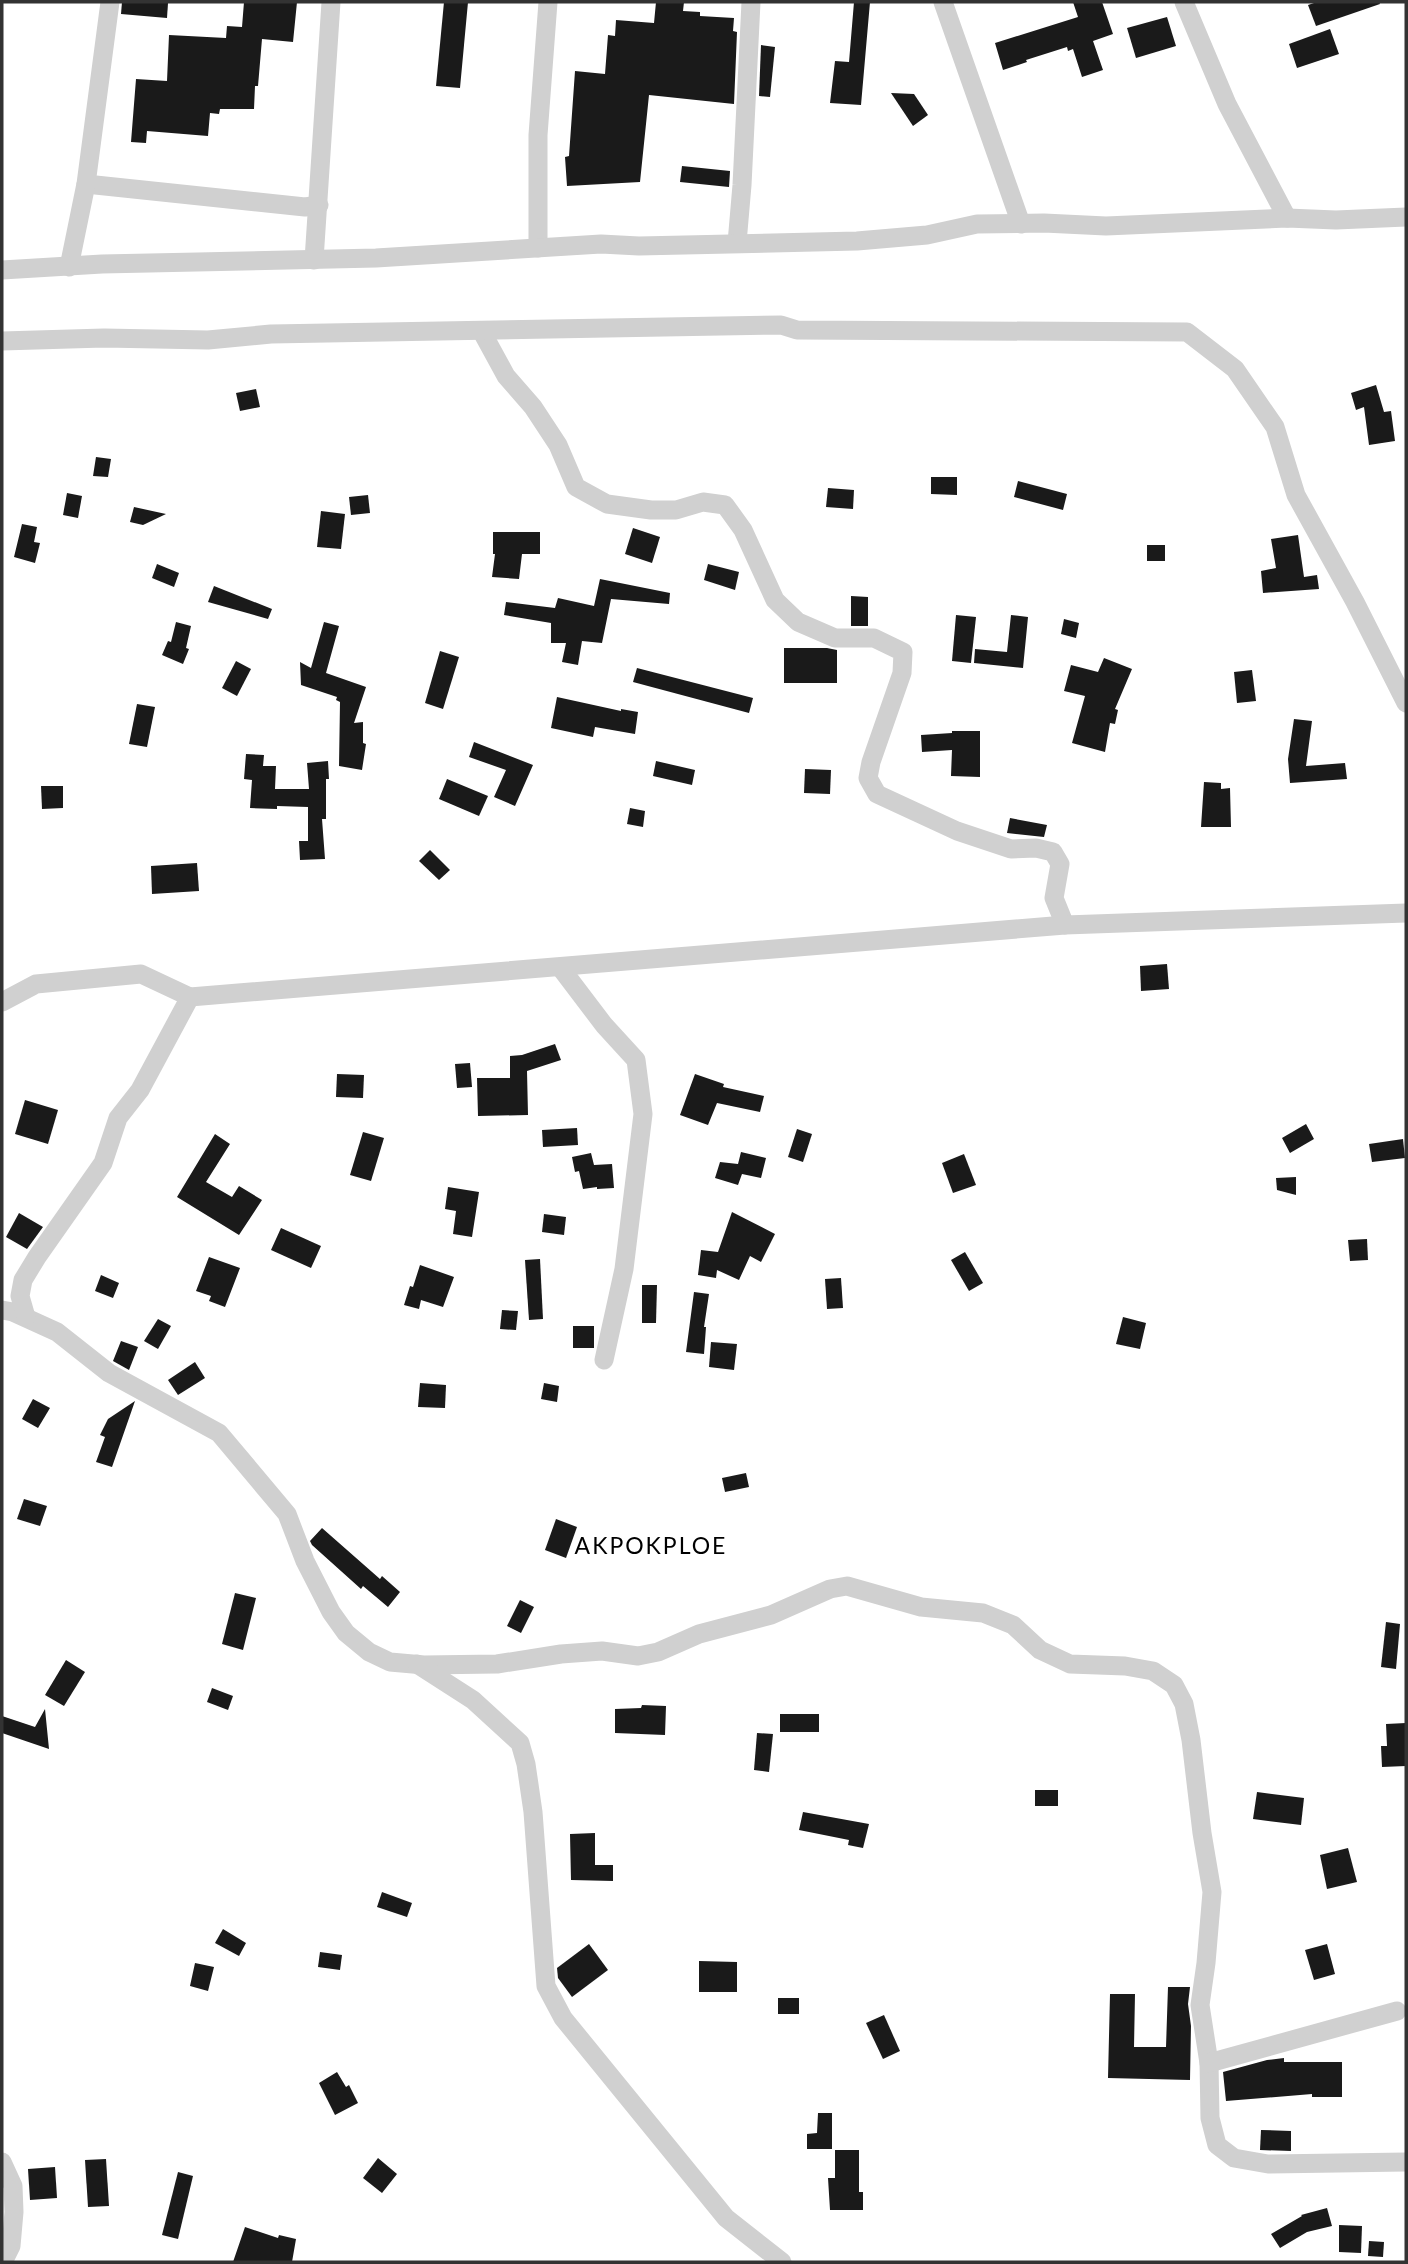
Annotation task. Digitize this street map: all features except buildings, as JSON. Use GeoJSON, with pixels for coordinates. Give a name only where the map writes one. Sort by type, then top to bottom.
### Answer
{"type":"FeatureCollection","features":[{"type":"Feature","properties":{"kind":"street"},"geometry":{"type":"LineString","coordinates":[[69,267],[86,184],[110,2]]}},
{"type":"Feature","properties":{"kind":"street"},"geometry":{"type":"LineString","coordinates":[[314,260],[331,2]]}},
{"type":"Feature","properties":{"kind":"street"},"geometry":{"type":"LineString","coordinates":[[538,248],[538,135],[548,2]]}},
{"type":"Feature","properties":{"kind":"street"},"geometry":{"type":"LineString","coordinates":[[737,243],[751,2]]}},
{"type":"Feature","properties":{"kind":"street"},"geometry":{"type":"LineString","coordinates":[[943,2],[1021,224]]}},
{"type":"Feature","properties":{"kind":"street"},"geometry":{"type":"LineString","coordinates":[[1184,2],[1227,104],[1287,218]]}},
{"type":"Feature","properties":{"kind":"street"},"geometry":{"type":"LineString","coordinates":[[86,184],[305,207],[319,205]]}},
{"type":"Feature","properties":{"kind":"street"},"geometry":{"type":"LineString","coordinates":[[2,270],[102,264],[314,260],[601,244],[639,246],[870,240],[927,236],[977,224],[1106,226],[1287,218],[1336,220],[1406,217]]}},
{"type":"Feature","properties":{"kind":"street"},"geometry":{"type":"LineString","coordinates":[[2,341],[104,338],[208,340],[271,334],[781,325],[797,330],[1187,332],[1235,369],[1275,427],[1296,495],[1355,601],[1406,703]]}},
{"type":"Feature","properties":{"kind":"street"},"geometry":{"type":"LineString","coordinates":[[482,331],[506,376],[533,407],[558,444],[576,487],[607,503],[651,510],[676,510],[703,502],[725,505],[743,530],[775,600],[799,622],[835,638],[874,638],[903,652],[902,673],[869,770],[868,778],[877,794],[957,831],[1000,846],[1053,852],[1060,864],[1054,898],[1065,925]]}},
{"type":"Feature","properties":{"kind":"street"},"geometry":{"type":"LineString","coordinates":[[2,1002],[36,984],[141,974],[190,997],[1065,925],[1406,913]]}},
{"type":"Feature","properties":{"kind":"street"},"geometry":{"type":"LineString","coordinates":[[560,967],[604,1025],[636,1060],[643,1114],[624,1269],[604,1360]]}},
{"type":"Feature","properties":{"kind":"street"},"geometry":{"type":"LineString","coordinates":[[26,1318],[20,1296],[23,1280],[103,1163],[118,1118],[140,1090],[190,997]]}},
{"type":"Feature","properties":{"kind":"street"},"geometry":{"type":"LineString","coordinates":[[2,1310],[13,1312],[57,1332],[109,1373],[219,1433],[287,1514],[310,1571],[331,1612],[346,1633],[369,1652],[390,1661],[416,1664],[497,1664],[602,1651],[638,1656],[658,1652],[699,1634],[771,1615],[830,1589],[847,1586],[921,1607],[983,1613],[1013,1625],[1040,1650],[1070,1664],[1125,1666],[1153,1671],[1174,1685],[1184,1704],[1212,1892],[1200,2006],[1209,2063],[1210,2118],[1217,2145],[1234,2158],[1268,2164],[1406,2162]]}},
{"type":"Feature","properties":{"kind":"street"},"geometry":{"type":"LineString","coordinates":[[416,1664],[473,1700],[520,1743],[533,1812],[546,1986],[563,2018],[726,2218],[782,2262]]}},
{"type":"Feature","properties":{"kind":"street"},"geometry":{"type":"LineString","coordinates":[[1209,2063],[1397,2011]]}},
{"type":"Feature","properties":{"kind":"street"},"geometry":{"type":"LineString","coordinates":[[2,2162],[13,2186],[14,2212],[11,2246],[4,2262]]}},
{"type":"Feature","properties":{"kind":"district","name":"AKPOKPLOE"},"geometry":{"type":"Point","coordinates":[651,1545]}}]}
